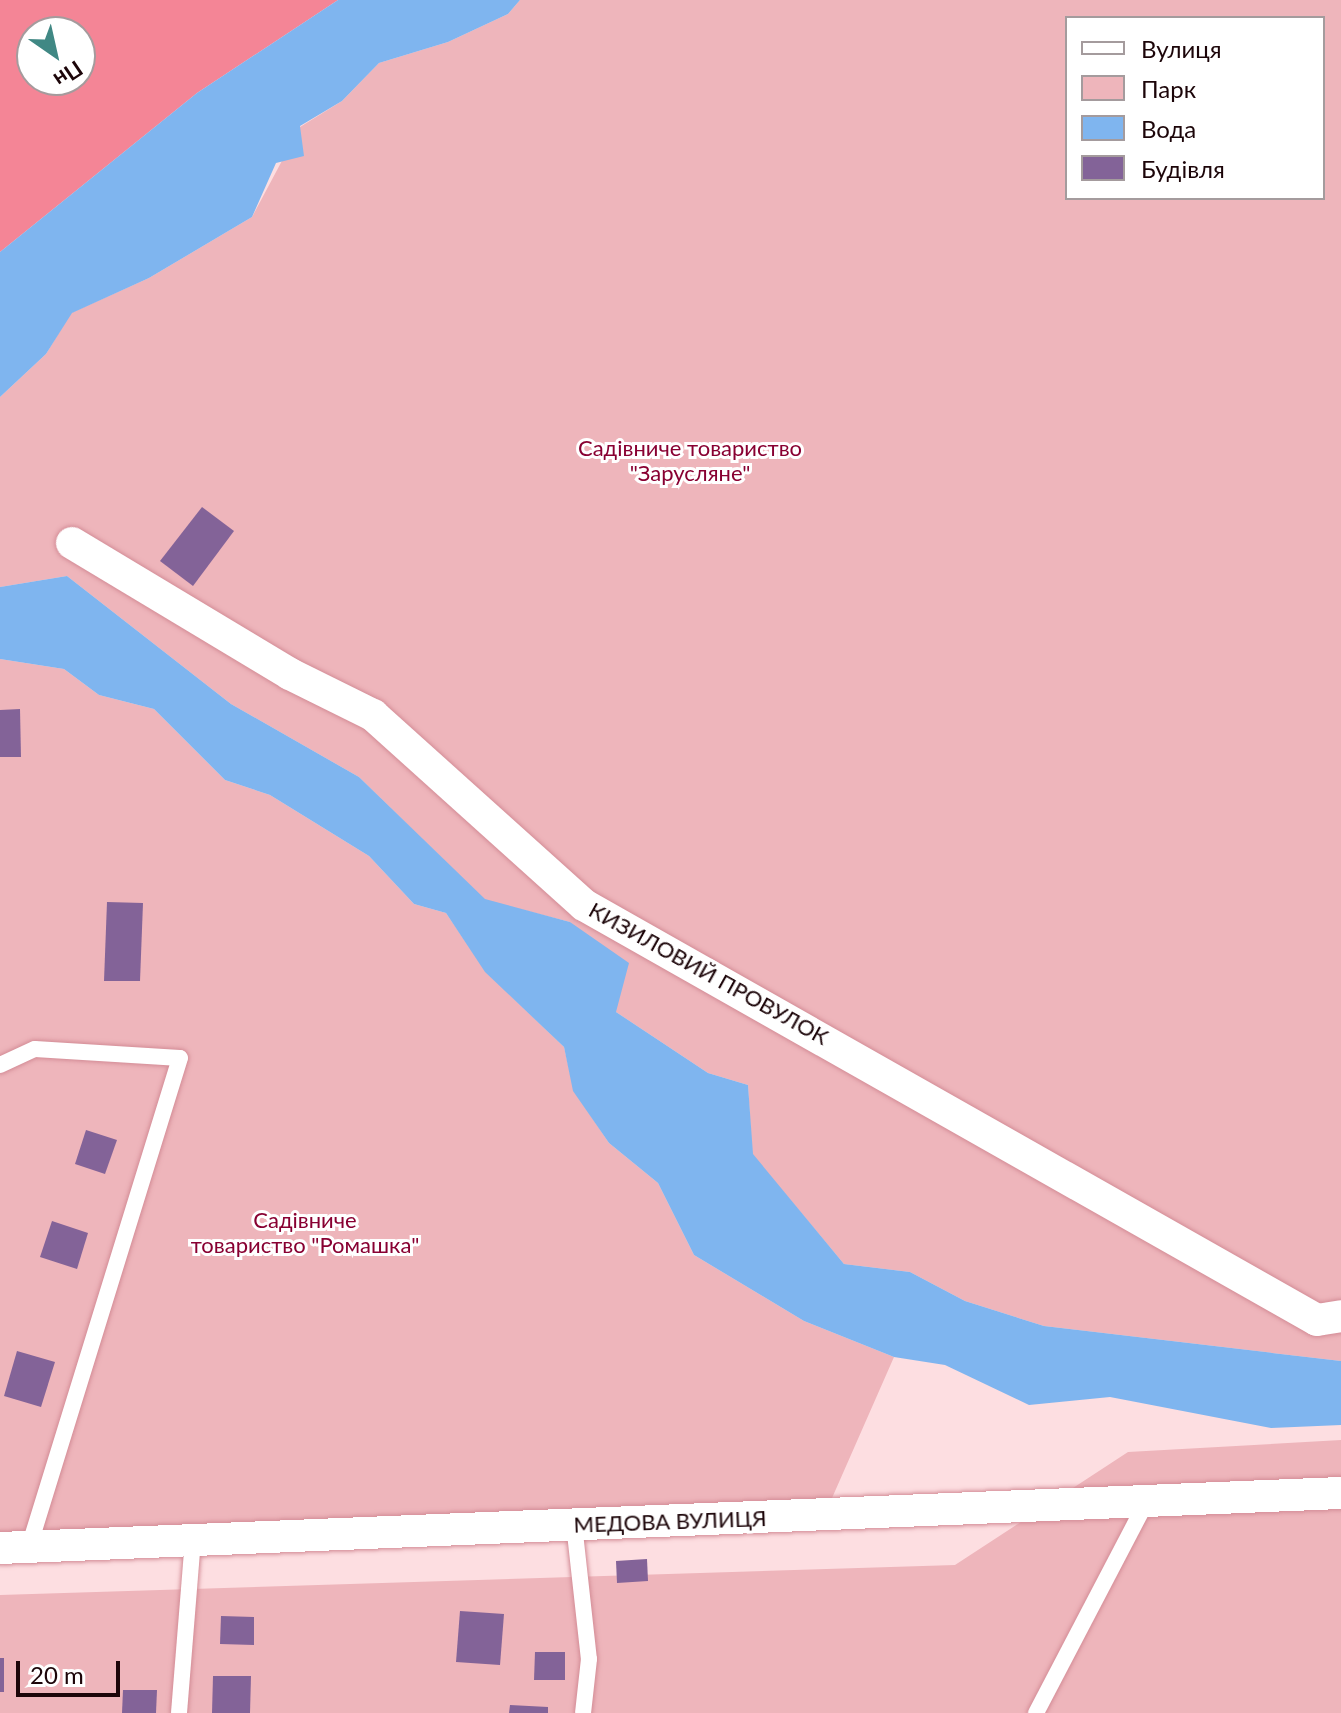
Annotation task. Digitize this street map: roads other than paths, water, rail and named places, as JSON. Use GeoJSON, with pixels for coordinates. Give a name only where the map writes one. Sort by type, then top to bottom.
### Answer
{"type":"FeatureCollection","features":[{"type":"Feature","properties":{"kind":"street","name":"КИЗИЛОВИЙ ПРОВУЛОК"},"geometry":{"type":"LineString","coordinates":[[72,543],[290,674],[373,715],[584,905],[1317,1320],[1341,1316]]}},
{"type":"Feature","properties":{"kind":"street","name":"МЕДОВА ВУЛИЦЯ"},"geometry":{"type":"LineString","coordinates":[[14,1548],[1341,1493]]}},
{"type":"Feature","properties":{"kind":"lane"},"geometry":{"type":"LineString","coordinates":[[0,1065],[35,1049],[180,1058],[14,1548]]}},
{"type":"Feature","properties":{"kind":"lane"},"geometry":{"type":"LineString","coordinates":[[1036,1713],[1147,1501]]}},
{"type":"Feature","properties":{"kind":"lane"},"geometry":{"type":"LineString","coordinates":[[574,1524],[589,1659],[583,1713]]}},
{"type":"Feature","properties":{"kind":"lane"},"geometry":{"type":"LineString","coordinates":[[179,1713],[193,1540]]}},
{"type":"Feature","properties":{"kind":"water"},"geometry":{"type":"Polygon","coordinates":[[[338,0],[520,0],[508,14],[448,42],[379,63],[342,101],[300,126],[304,156],[276,163],[252,217],[149,278],[72,313],[46,354],[0,397],[0,252],[197,93],[338,0]]]}},
{"type":"Feature","properties":{"kind":"water"},"geometry":{"type":"Polygon","coordinates":[[[67,576],[231,704],[359,777],[485,899],[570,922],[629,963],[616,1012],[708,1073],[748,1085],[753,1154],[844,1264],[910,1272],[965,1301],[1044,1326],[1341,1361],[1341,1425],[1271,1428],[1110,1397],[1029,1405],[945,1365],[894,1357],[804,1321],[694,1255],[658,1183],[609,1143],[573,1091],[564,1047],[485,972],[446,913],[414,904],[369,856],[270,795],[225,780],[154,709],[99,695],[64,669],[0,659],[0,587],[67,576]]]}},
{"type":"Feature","properties":{"kind":"park label","name":"Садівниче товариство \"Зарусляне\""},"geometry":{"type":"Point","coordinates":[690,460]}},
{"type":"Feature","properties":{"kind":"park label","name":"Садівниче товариство \"Ромашка\""},"geometry":{"type":"Point","coordinates":[305,1232]}}]}
